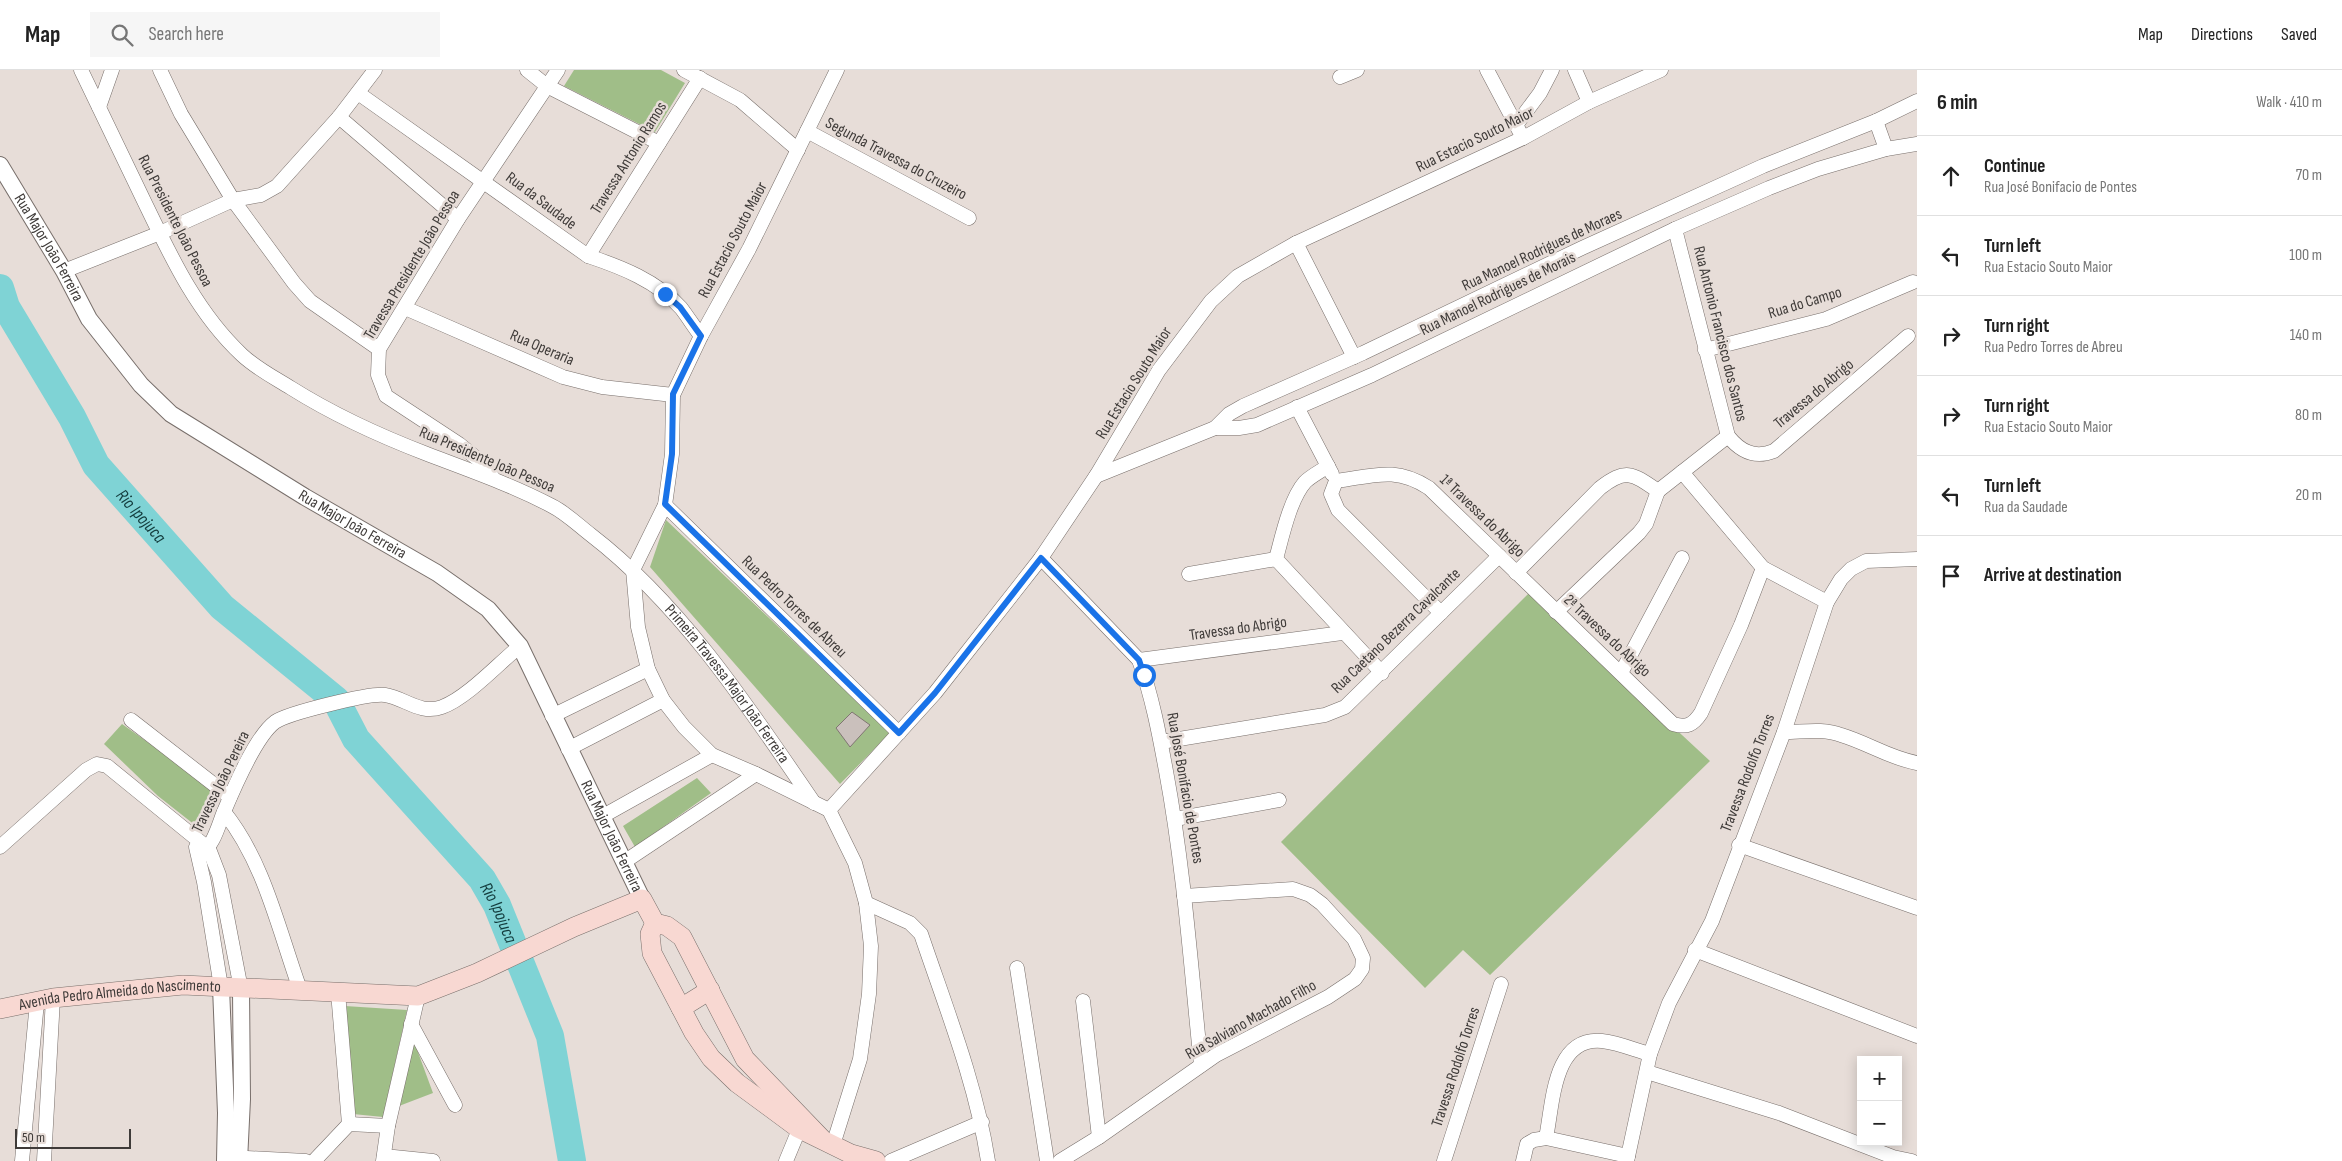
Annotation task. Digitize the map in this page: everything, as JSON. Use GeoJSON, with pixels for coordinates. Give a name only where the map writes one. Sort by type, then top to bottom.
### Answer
{"type":"FeatureCollection","features":[{"type":"Feature","properties":{"kind":"main road","name":"Rua Major João Ferreira"},"geometry":{"type":"LineString","coordinates":[[642,899],[655,923]]}},
{"type":"Feature","properties":{"kind":"main road"},"geometry":{"type":"LineString","coordinates":[[418,996],[477,973],[574,927],[642,899]]}},
{"type":"Feature","properties":{"kind":"main road"},"geometry":{"type":"LineString","coordinates":[[801,1124],[745,1059],[682,937],[667,926],[655,923],[650,934],[650,946],[694,1033],[711,1058],[737,1083],[849,1157],[876,1161]]}},
{"type":"Feature","properties":{"kind":"main road","name":"Avenida Pedro Almeida do Nascimento"},"geometry":{"type":"LineString","coordinates":[[0,1009],[45,1000],[183,985],[418,996]]}},
{"type":"Feature","properties":{"kind":"main road"},"geometry":{"type":"LineString","coordinates":[[681,1008],[710,990]]}},
{"type":"Feature","properties":{"kind":"street","name":"Rua Presidente João Pessoa"},"geometry":{"type":"LineString","coordinates":[[81,70],[160,233],[192,294],[207,316],[244,357],[263,371],[319,405],[357,424],[426,454],[494,479],[554,507],[606,546],[633,570]]}},
{"type":"Feature","properties":{"kind":"street"},"geometry":{"type":"LineString","coordinates":[[99,107],[112,70]]}},
{"type":"Feature","properties":{"kind":"street"},"geometry":{"type":"LineString","coordinates":[[160,70],[181,114],[233,200],[283,268],[310,301],[379,350]]}},
{"type":"Feature","properties":{"kind":"street"},"geometry":{"type":"LineString","coordinates":[[64,272],[160,233],[233,200],[261,195],[277,186],[339,117],[375,70]]}},
{"type":"Feature","properties":{"kind":"street"},"geometry":{"type":"LineString","coordinates":[[527,70],[547,86],[659,144]]}},
{"type":"Feature","properties":{"kind":"street","name":"Travessa Presidente João Pessoa"},"geometry":{"type":"LineString","coordinates":[[494,479],[480,462],[459,444],[386,396],[378,375],[379,350],[458,219],[558,70]]}},
{"type":"Feature","properties":{"kind":"street"},"geometry":{"type":"LineString","coordinates":[[684,70],[740,100],[798,150]]}},
{"type":"Feature","properties":{"kind":"street","name":"Rua Estacio Souto Maior"},"geometry":{"type":"LineString","coordinates":[[633,570],[665,504],[672,454],[673,394],[701,336],[749,249],[837,70]]}},
{"type":"Feature","properties":{"kind":"street"},"geometry":{"type":"LineString","coordinates":[[1340,77],[1357,70]]}},
{"type":"Feature","properties":{"kind":"street"},"geometry":{"type":"LineString","coordinates":[[1487,70],[1523,138]]}},
{"type":"Feature","properties":{"kind":"street"},"geometry":{"type":"LineString","coordinates":[[1516,125],[1540,92],[1552,70]]}},
{"type":"Feature","properties":{"kind":"street"},"geometry":{"type":"LineString","coordinates":[[1575,70],[1589,102]]}},
{"type":"Feature","properties":{"kind":"street","name":"Rua Estacio Souto Maior"},"geometry":{"type":"LineString","coordinates":[[829,810],[935,693],[1041,558],[1096,476],[1159,370],[1211,301],[1238,276],[1296,243],[1523,138],[1589,102],[1661,70]]}},
{"type":"Feature","properties":{"kind":"street","name":"Travessa Antonio Ramos"},"geometry":{"type":"LineString","coordinates":[[588,256],[700,78]]}},
{"type":"Feature","properties":{"kind":"street","name":"Rua da Saudade"},"geometry":{"type":"LineString","coordinates":[[358,93],[484,180],[588,256],[620,267],[665,294],[680,307],[701,336]]}},
{"type":"Feature","properties":{"kind":"street","name":"Rua Manoel Rodrigues de Moraes"},"geometry":{"type":"LineString","coordinates":[[1215,428],[1229,414],[1243,406],[1358,355],[1582,248],[1763,166],[1876,121],[1917,101]]}},
{"type":"Feature","properties":{"kind":"street"},"geometry":{"type":"LineString","coordinates":[[339,117],[458,219]]}},
{"type":"Feature","properties":{"kind":"street"},"geometry":{"type":"LineString","coordinates":[[1876,121],[1886,149]]}},
{"type":"Feature","properties":{"kind":"street","name":"Segunda Travessa do Cruzeiro"},"geometry":{"type":"LineString","coordinates":[[807,131],[969,218]]}},
{"type":"Feature","properties":{"kind":"street","name":"Rua Manoel Rodrigues de Morais"},"geometry":{"type":"LineString","coordinates":[[1096,476],[1215,428],[1240,428],[1257,425],[1372,375],[1675,229],[1818,169],[1886,149],[1917,144]]}},
{"type":"Feature","properties":{"kind":"street","name":"Rua Major João Ferreira"},"geometry":{"type":"LineString","coordinates":[[0,165],[64,272],[89,318],[141,385],[171,414],[305,497],[437,573],[488,609],[520,646],[552,716],[603,816],[642,899]]}},
{"type":"Feature","properties":{"kind":"street","name":"Rua Antonio Francisco dos Santos"},"geometry":{"type":"LineString","coordinates":[[1675,229],[1705,350],[1732,441]]}},
{"type":"Feature","properties":{"kind":"street"},"geometry":{"type":"LineString","coordinates":[[1296,243],[1358,355],[1372,375]]}},
{"type":"Feature","properties":{"kind":"street","name":"Rua do Campo"},"geometry":{"type":"LineString","coordinates":[[1705,350],[1826,319],[1914,282]]}},
{"type":"Feature","properties":{"kind":"street"},"geometry":{"type":"LineString","coordinates":[[1478,299],[1487,319]]}},
{"type":"Feature","properties":{"kind":"street","name":"Rua Operaria"},"geometry":{"type":"LineString","coordinates":[[405,308],[563,377],[602,387],[673,394]]}},
{"type":"Feature","properties":{"kind":"street","name":"Travessa do Abrigo"},"geometry":{"type":"LineString","coordinates":[[1732,441],[1748,453],[1756,455],[1765,455],[1774,451],[1908,336]]}},
{"type":"Feature","properties":{"kind":"street"},"geometry":{"type":"LineString","coordinates":[[1298,406],[1336,481],[1330,494],[1338,510],[1441,613]]}},
{"type":"Feature","properties":{"kind":"street"},"geometry":{"type":"LineString","coordinates":[[1556,612],[1639,533],[1652,511],[1658,491],[1682,472],[1732,441]]}},
{"type":"Feature","properties":{"kind":"street"},"geometry":{"type":"LineString","coordinates":[[1276,559],[1283,533],[1300,491],[1306,482],[1328,466]]}},
{"type":"Feature","properties":{"kind":"street"},"geometry":{"type":"LineString","coordinates":[[1682,472],[1763,568],[1827,602]]}},
{"type":"Feature","properties":{"kind":"street","name":"1ª Travessa do Abrigo"},"geometry":{"type":"LineString","coordinates":[[1336,481],[1386,474],[1405,475],[1418,481],[1429,488],[1516,573]]}},
{"type":"Feature","properties":{"kind":"street"},"geometry":{"type":"LineString","coordinates":[[1516,573],[1600,488],[1613,478],[1621,474],[1631,475],[1641,479],[1658,491]]}},
{"type":"Feature","properties":{"kind":"street","name":"Rua Pedro Torres de Abreu"},"geometry":{"type":"LineString","coordinates":[[665,504],[899,733]]}},
{"type":"Feature","properties":{"kind":"street","name":"Rua Caetano Bezerra Cavalcante"},"geometry":{"type":"LineString","coordinates":[[1161,742],[1325,715],[1345,707],[1382,673],[1499,556]]}},
{"type":"Feature","properties":{"kind":"street","name":"Rua José Bonifacio de Pontes"},"geometry":{"type":"LineString","coordinates":[[1041,558],[1139,660],[1149,691],[1161,742],[1175,820],[1201,1065]]}},
{"type":"Feature","properties":{"kind":"street"},"geometry":{"type":"LineString","coordinates":[[1621,673],[1682,558]]}},
{"type":"Feature","properties":{"kind":"street"},"geometry":{"type":"LineString","coordinates":[[1189,574],[1276,559]]}},
{"type":"Feature","properties":{"kind":"street"},"geometry":{"type":"LineString","coordinates":[[1276,559],[1382,673]]}},
{"type":"Feature","properties":{"kind":"street","name":"Travessa Rodolfo Torres"},"geometry":{"type":"LineString","coordinates":[[1627,1159],[1650,1054],[1669,1004],[1695,950],[1712,921],[1784,732],[1827,602],[1841,579],[1859,563],[1866,561],[1917,559]]}},
{"type":"Feature","properties":{"kind":"street","name":"2ª Travessa do Abrigo"},"geometry":{"type":"LineString","coordinates":[[1516,573],[1673,724],[1683,727],[1690,725],[1701,713],[1763,568]]}},
{"type":"Feature","properties":{"kind":"street"},"geometry":{"type":"LineString","coordinates":[[633,570],[638,627],[648,669],[663,700],[684,727],[712,755],[756,774],[829,810],[855,863],[866,903],[871,946],[869,994],[860,1059],[827,1142]]}},
{"type":"Feature","properties":{"kind":"street","name":"Primeira Travessa Major João Ferreira"},"geometry":{"type":"LineString","coordinates":[[633,570],[664,601],[733,687],[814,803]]}},
{"type":"Feature","properties":{"kind":"street","name":"Travessa do Abrigo"},"geometry":{"type":"LineString","coordinates":[[1139,660],[1342,632]]}},
{"type":"Feature","properties":{"kind":"street","name":"Travessa João Pereira"},"geometry":{"type":"LineString","coordinates":[[204,852],[260,739],[274,723],[294,712],[375,694],[391,696],[414,708],[441,708],[464,694],[520,646]]}},
{"type":"Feature","properties":{"kind":"street"},"geometry":{"type":"LineString","coordinates":[[552,716],[648,669]]}},
{"type":"Feature","properties":{"kind":"street"},"geometry":{"type":"LineString","coordinates":[[568,749],[663,700]]}},
{"type":"Feature","properties":{"kind":"street"},"geometry":{"type":"LineString","coordinates":[[131,720],[230,797]]}},
{"type":"Feature","properties":{"kind":"street"},"geometry":{"type":"LineString","coordinates":[[1784,732],[1823,731],[1841,734],[1882,754],[1917,763]]}},
{"type":"Feature","properties":{"kind":"street"},"geometry":{"type":"LineString","coordinates":[[603,816],[712,755]]}},
{"type":"Feature","properties":{"kind":"street"},"geometry":{"type":"LineString","coordinates":[[0,847],[86,770],[97,764],[115,771],[192,837],[219,875],[241,989],[232,1159],[306,1161]]}},
{"type":"Feature","properties":{"kind":"street"},"geometry":{"type":"LineString","coordinates":[[624,862],[756,774]]}},
{"type":"Feature","properties":{"kind":"street"},"geometry":{"type":"LineString","coordinates":[[1175,820],[1278,800]]}},
{"type":"Feature","properties":{"kind":"street"},"geometry":{"type":"LineString","coordinates":[[224,812],[237,828],[261,878],[301,992]]}},
{"type":"Feature","properties":{"kind":"street"},"geometry":{"type":"LineString","coordinates":[[1740,845],[1917,908]]}},
{"type":"Feature","properties":{"kind":"street"},"geometry":{"type":"LineString","coordinates":[[204,852],[234,1100]]}},
{"type":"Feature","properties":{"kind":"street","name":"Rua Salviano Machado Filho"},"geometry":{"type":"LineString","coordinates":[[1060,1161],[1216,1055],[1328,998],[1355,979],[1362,970],[1363,958],[1354,939],[1322,904],[1310,895],[1293,888],[1184,896]]}},
{"type":"Feature","properties":{"kind":"street"},"geometry":{"type":"LineString","coordinates":[[866,903],[910,923],[921,934],[982,1122],[988,1161]]}},
{"type":"Feature","properties":{"kind":"street"},"geometry":{"type":"LineString","coordinates":[[1695,950],[1917,1036]]}},
{"type":"Feature","properties":{"kind":"street"},"geometry":{"type":"LineString","coordinates":[[1017,968],[1046,1161]]}},
{"type":"Feature","properties":{"kind":"street","name":"Travessa Rodolfo Torres"},"geometry":{"type":"LineString","coordinates":[[1444,1161],[1501,984]]}},
{"type":"Feature","properties":{"kind":"street"},"geometry":{"type":"LineString","coordinates":[[314,1161],[349,1124],[338,992]]}},
{"type":"Feature","properties":{"kind":"street"},"geometry":{"type":"LineString","coordinates":[[418,996],[388,1126],[383,1158],[419,1158],[433,1161]]}},
{"type":"Feature","properties":{"kind":"street"},"geometry":{"type":"LineString","coordinates":[[22,1161],[45,1000]]}},
{"type":"Feature","properties":{"kind":"street"},"geometry":{"type":"LineString","coordinates":[[44,1161],[45,1000]]}},
{"type":"Feature","properties":{"kind":"street"},"geometry":{"type":"LineString","coordinates":[[1083,1001],[1099,1136]]}},
{"type":"Feature","properties":{"kind":"street"},"geometry":{"type":"LineString","coordinates":[[411,1024],[455,1105]]}},
{"type":"Feature","properties":{"kind":"street"},"geometry":{"type":"LineString","coordinates":[[1546,1138],[1561,1065],[1567,1054],[1576,1046],[1588,1042],[1602,1041],[1650,1054]]}},
{"type":"Feature","properties":{"kind":"street"},"geometry":{"type":"LineString","coordinates":[[1646,1072],[1779,1113],[1892,1159],[1912,1161]]}},
{"type":"Feature","properties":{"kind":"street"},"geometry":{"type":"LineString","coordinates":[[891,1161],[982,1122]]}},
{"type":"Feature","properties":{"kind":"street"},"geometry":{"type":"LineString","coordinates":[[349,1124],[388,1126]]}},
{"type":"Feature","properties":{"kind":"street"},"geometry":{"type":"LineString","coordinates":[[786,1161],[801,1124]]}},
{"type":"Feature","properties":{"kind":"street"},"geometry":{"type":"LineString","coordinates":[[1523,1161],[1528,1144],[1534,1140],[1546,1138],[1627,1159]]}},
{"type":"Feature","properties":{"kind":"street"},"geometry":{"type":"LineString","coordinates":[[24,1140],[45,1141]]}},
{"type":"Feature","properties":{"kind":"green space"},"geometry":{"type":"Polygon","coordinates":[[[574,70],[661,70],[685,83],[655,132],[564,86],[574,70]]]}},
{"type":"Feature","properties":{"kind":"green space"},"geometry":{"type":"Polygon","coordinates":[[[666,520],[890,733],[840,784],[650,567],[666,520]]]}},
{"type":"Feature","properties":{"kind":"green space"},"geometry":{"type":"Polygon","coordinates":[[[1529,593],[1710,761],[1490,975],[1463,950],[1425,988],[1281,842],[1529,593]]]}},
{"type":"Feature","properties":{"kind":"green space"},"geometry":{"type":"Polygon","coordinates":[[[122,724],[221,794],[200,829],[158,796],[104,744],[122,724]]]}},
{"type":"Feature","properties":{"kind":"green space"},"geometry":{"type":"Polygon","coordinates":[[[697,778],[711,793],[635,847],[623,826],[697,778]]]}},
{"type":"Feature","properties":{"kind":"green space"},"geometry":{"type":"Polygon","coordinates":[[[345,1006],[407,1010],[383,1117],[353,1114],[345,1006]]]}},
{"type":"Feature","properties":{"kind":"green space"},"geometry":{"type":"Polygon","coordinates":[[[412,1036],[433,1093],[399,1106],[412,1036]]]}},
{"type":"Feature","properties":{"kind":"building"},"geometry":{"type":"Polygon","coordinates":[[[852,712],[870,725],[850,747],[836,728],[852,712]]]}},
{"type":"Feature","properties":{"kind":"waterway","name":"Rio Ipojuca"},"geometry":{"type":"LineString","coordinates":[[0,288],[6,307],[72,417],[96,465],[222,607],[336,700]]}},
{"type":"Feature","properties":{"kind":"waterway","name":"Rio Ipojuca"},"geometry":{"type":"LineString","coordinates":[[340,708],[356,739],[482,879],[497,905],[550,1036],[572,1161]]}},
{"type":"Feature","properties":{"kind":"route"},"geometry":{"type":"LineString","coordinates":[[665,294],[680,307],[701,336],[673,394],[671,420],[672,454],[670,481],[665,504],[792,631],[899,733],[935,693],[1041,558],[1139,660],[1144,675]]}}]}
